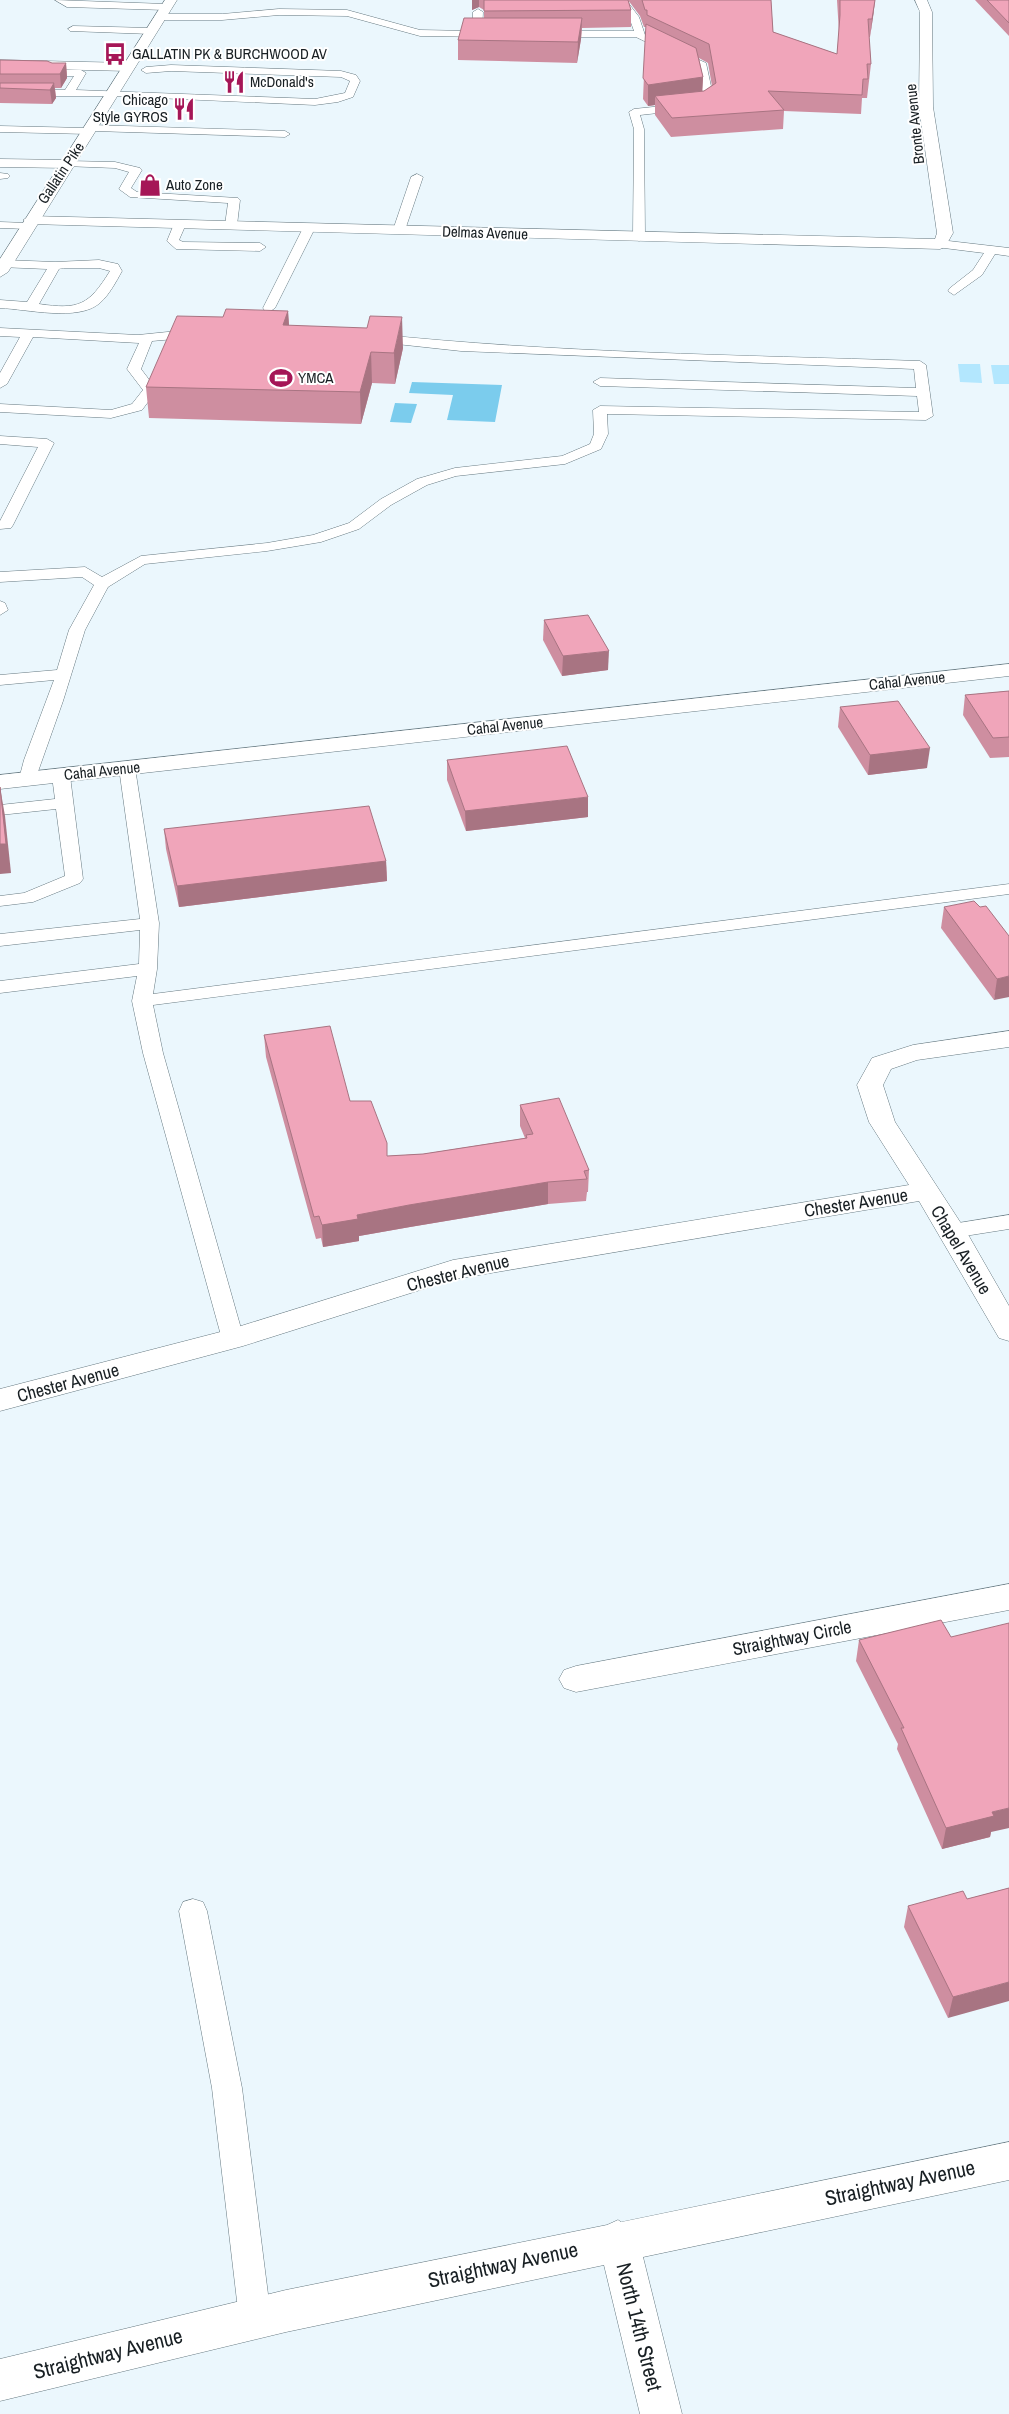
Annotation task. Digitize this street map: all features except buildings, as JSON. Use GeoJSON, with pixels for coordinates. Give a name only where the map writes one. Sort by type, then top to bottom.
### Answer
{"type":"FeatureCollection","features":[{"type":"Feature","properties":{"kind":"street","name":"Bronte Avenue"},"geometry":{"type":"LineString","coordinates":[[922,0],[926,12],[926,107],[945,234],[940,244]]}},
{"type":"Feature","properties":{"kind":"street","name":"Gallatin Pike"},"geometry":{"type":"LineString","coordinates":[[2,268],[29,222],[112,93],[152,31],[170,7]]}},
{"type":"Feature","properties":{"kind":"street"},"geometry":{"type":"LineString","coordinates":[[0,64],[129,67]]}},
{"type":"Feature","properties":{"kind":"street"},"geometry":{"type":"LineString","coordinates":[[1,172],[68,164]]}},
{"type":"Feature","properties":{"kind":"street","name":"Delmas Avenue"},"geometry":{"type":"LineString","coordinates":[[29,222],[231,225],[940,244]]}},
{"type":"Feature","properties":{"kind":"street","name":"Cahal Avenue"},"geometry":{"type":"LineString","coordinates":[[0,782],[1009,670]]}},
{"type":"Feature","properties":{"kind":"street","name":"Chapel Avenue"},"geometry":{"type":"LineString","coordinates":[[1009,1039],[913,1053],[881,1064],[870,1085],[882,1122],[952,1231],[1009,1331]]}},
{"type":"Feature","properties":{"kind":"street","name":"Chester Avenue"},"geometry":{"type":"LineString","coordinates":[[0,1400],[232,1339],[453,1270],[926,1191]]}},
{"type":"Feature","properties":{"kind":"street","name":"Straightway Circle"},"geometry":{"type":"LineString","coordinates":[[576,1679],[1009,1597]]}},
{"type":"Feature","properties":{"kind":"street","name":"Straightway Avenue"},"geometry":{"type":"LineString","coordinates":[[0,2380],[254,2318],[618,2240],[1009,2161]]}},
{"type":"Feature","properties":{"kind":"street","name":"North 14th Street"},"geometry":{"type":"LineString","coordinates":[[618,2240],[661,2414]]}},
{"type":"Feature","properties":{"kind":"lane"},"geometry":{"type":"LineString","coordinates":[[60,0],[68,4],[170,7],[222,17],[279,12],[347,13],[420,33],[496,34]]}},
{"type":"Feature","properties":{"kind":"lane"},"geometry":{"type":"LineString","coordinates":[[621,0],[634,17],[641,38],[702,65],[709,100],[704,105],[634,112],[639,129],[639,237]]}},
{"type":"Feature","properties":{"kind":"lane"},"geometry":{"type":"LineString","coordinates":[[392,11],[392,25]]}},
{"type":"Feature","properties":{"kind":"lane"},"geometry":{"type":"LineString","coordinates":[[477,34],[478,12]]}},
{"type":"Feature","properties":{"kind":"lane"},"geometry":{"type":"LineString","coordinates":[[73,29],[152,31]]}},
{"type":"Feature","properties":{"kind":"lane"},"geometry":{"type":"LineString","coordinates":[[544,34],[639,34]]}},
{"type":"Feature","properties":{"kind":"lane"},"geometry":{"type":"LineString","coordinates":[[59,65],[54,72],[81,73],[68,94]]}},
{"type":"Feature","properties":{"kind":"lane"},"geometry":{"type":"LineString","coordinates":[[129,67],[173,74],[184,83]]}},
{"type":"Feature","properties":{"kind":"lane"},"geometry":{"type":"LineString","coordinates":[[0,93],[112,93],[328,101],[349,95],[355,81],[352,77],[341,74],[226,70],[146,70]]}},
{"type":"Feature","properties":{"kind":"lane"},"geometry":{"type":"LineString","coordinates":[[177,96],[184,83],[226,70]]}},
{"type":"Feature","properties":{"kind":"lane"},"geometry":{"type":"LineString","coordinates":[[0,129],[90,129],[285,134]]}},
{"type":"Feature","properties":{"kind":"lane"},"geometry":{"type":"LineString","coordinates":[[68,164],[115,165],[136,170],[125,189],[134,195],[234,200],[231,225]]}},
{"type":"Feature","properties":{"kind":"lane"},"geometry":{"type":"LineString","coordinates":[[399,230],[417,177]]}},
{"type":"Feature","properties":{"kind":"lane"},"geometry":{"type":"LineString","coordinates":[[0,225],[29,222]]}},
{"type":"Feature","properties":{"kind":"lane"},"geometry":{"type":"LineString","coordinates":[[180,224],[173,241],[180,246],[260,247]]}},
{"type":"Feature","properties":{"kind":"lane"},"geometry":{"type":"LineString","coordinates":[[269,308],[309,228]]}},
{"type":"Feature","properties":{"kind":"lane"},"geometry":{"type":"LineString","coordinates":[[940,244],[1009,252]]}},
{"type":"Feature","properties":{"kind":"lane"},"geometry":{"type":"LineString","coordinates":[[954,291],[978,272],[992,250]]}},
{"type":"Feature","properties":{"kind":"lane"},"geometry":{"type":"LineString","coordinates":[[0,304],[76,310],[89,306],[98,300],[116,271],[114,267],[99,264],[2,268]]}},
{"type":"Feature","properties":{"kind":"lane"},"geometry":{"type":"LineString","coordinates":[[32,306],[35,296],[55,266]]}},
{"type":"Feature","properties":{"kind":"lane"},"geometry":{"type":"LineString","coordinates":[[0,332],[147,338],[214,332]]}},
{"type":"Feature","properties":{"kind":"lane"},"geometry":{"type":"LineString","coordinates":[[0,384],[29,333]]}},
{"type":"Feature","properties":{"kind":"lane"},"geometry":{"type":"LineString","coordinates":[[362,337],[461,347],[600,382],[732,413],[926,416],[920,365],[730,372],[600,382]]}},
{"type":"Feature","properties":{"kind":"lane"},"geometry":{"type":"LineString","coordinates":[[0,408],[111,414],[137,407],[150,390],[134,368],[147,338]]}},
{"type":"Feature","properties":{"kind":"lane"},"geometry":{"type":"LineString","coordinates":[[600,382],[730,372],[923,392]]}},
{"type":"Feature","properties":{"kind":"lane"},"geometry":{"type":"LineString","coordinates":[[730,372],[732,413]]}},
{"type":"Feature","properties":{"kind":"lane"},"geometry":{"type":"LineString","coordinates":[[28,779],[32,760],[77,630],[102,584],[141,560],[267,547],[316,539],[354,526],[386,502],[422,482],[455,472],[565,460],[596,446],[601,434],[600,382]]}},
{"type":"Feature","properties":{"kind":"lane"},"geometry":{"type":"LineString","coordinates":[[0,440],[47,443],[6,525],[0,525]]}},
{"type":"Feature","properties":{"kind":"lane"},"geometry":{"type":"LineString","coordinates":[[0,577],[85,572],[102,584]]}},
{"type":"Feature","properties":{"kind":"lane"},"geometry":{"type":"LineString","coordinates":[[0,680],[63,674]]}},
{"type":"Feature","properties":{"kind":"lane"},"geometry":{"type":"LineString","coordinates":[[127,768],[150,923],[148,969],[142,1001],[152,1053],[206,1239],[232,1339]]}},
{"type":"Feature","properties":{"kind":"lane"},"geometry":{"type":"LineString","coordinates":[[0,901],[27,898],[74,879],[61,776]]}},
{"type":"Feature","properties":{"kind":"lane"},"geometry":{"type":"LineString","coordinates":[[0,810],[64,803]]}},
{"type":"Feature","properties":{"kind":"lane"},"geometry":{"type":"LineString","coordinates":[[142,1001],[1009,889]]}},
{"type":"Feature","properties":{"kind":"lane"},"geometry":{"type":"LineString","coordinates":[[0,940],[150,923]]}},
{"type":"Feature","properties":{"kind":"lane"},"geometry":{"type":"LineString","coordinates":[[0,987],[148,969]]}},
{"type":"Feature","properties":{"kind":"lane"},"geometry":{"type":"LineString","coordinates":[[952,1231],[1009,1222]]}},
{"type":"Feature","properties":{"kind":"lane"},"geometry":{"type":"LineString","coordinates":[[193,1911],[227,2088],[254,2318]]}},
{"type":"Feature","properties":{"kind":"shaded area"},"geometry":{"type":"Polygon","coordinates":[[[958,364],[980,364],[982,383],[960,382],[958,364]]]}},
{"type":"Feature","properties":{"kind":"shaded area"},"geometry":{"type":"Polygon","coordinates":[[[991,365],[1009,365],[1009,384],[994,384],[991,365]]]}},
{"type":"Feature","properties":{"kind":"shaded area"},"geometry":{"type":"Polygon","coordinates":[[[412,382],[502,385],[495,422],[447,420],[453,395],[409,393],[412,382]]]}},
{"type":"Feature","properties":{"kind":"shaded area"},"geometry":{"type":"Polygon","coordinates":[[[395,403],[417,404],[411,423],[390,422],[395,403]]]}},
{"type":"Feature","properties":{"kind":"place","name":"GALLATIN PK & BURCHWOOD AV"},"geometry":{"type":"Point","coordinates":[115,54]}},
{"type":"Feature","properties":{"kind":"place","name":"McDonald's"},"geometry":{"type":"Point","coordinates":[234,82]}},
{"type":"Feature","properties":{"kind":"place","name":"Chicago Style GYROS"},"geometry":{"type":"Point","coordinates":[184,109]}},
{"type":"Feature","properties":{"kind":"place","name":"Auto Zone"},"geometry":{"type":"Point","coordinates":[150,185]}},
{"type":"Feature","properties":{"kind":"place","name":"YMCA"},"geometry":{"type":"Point","coordinates":[281,378]}}]}
